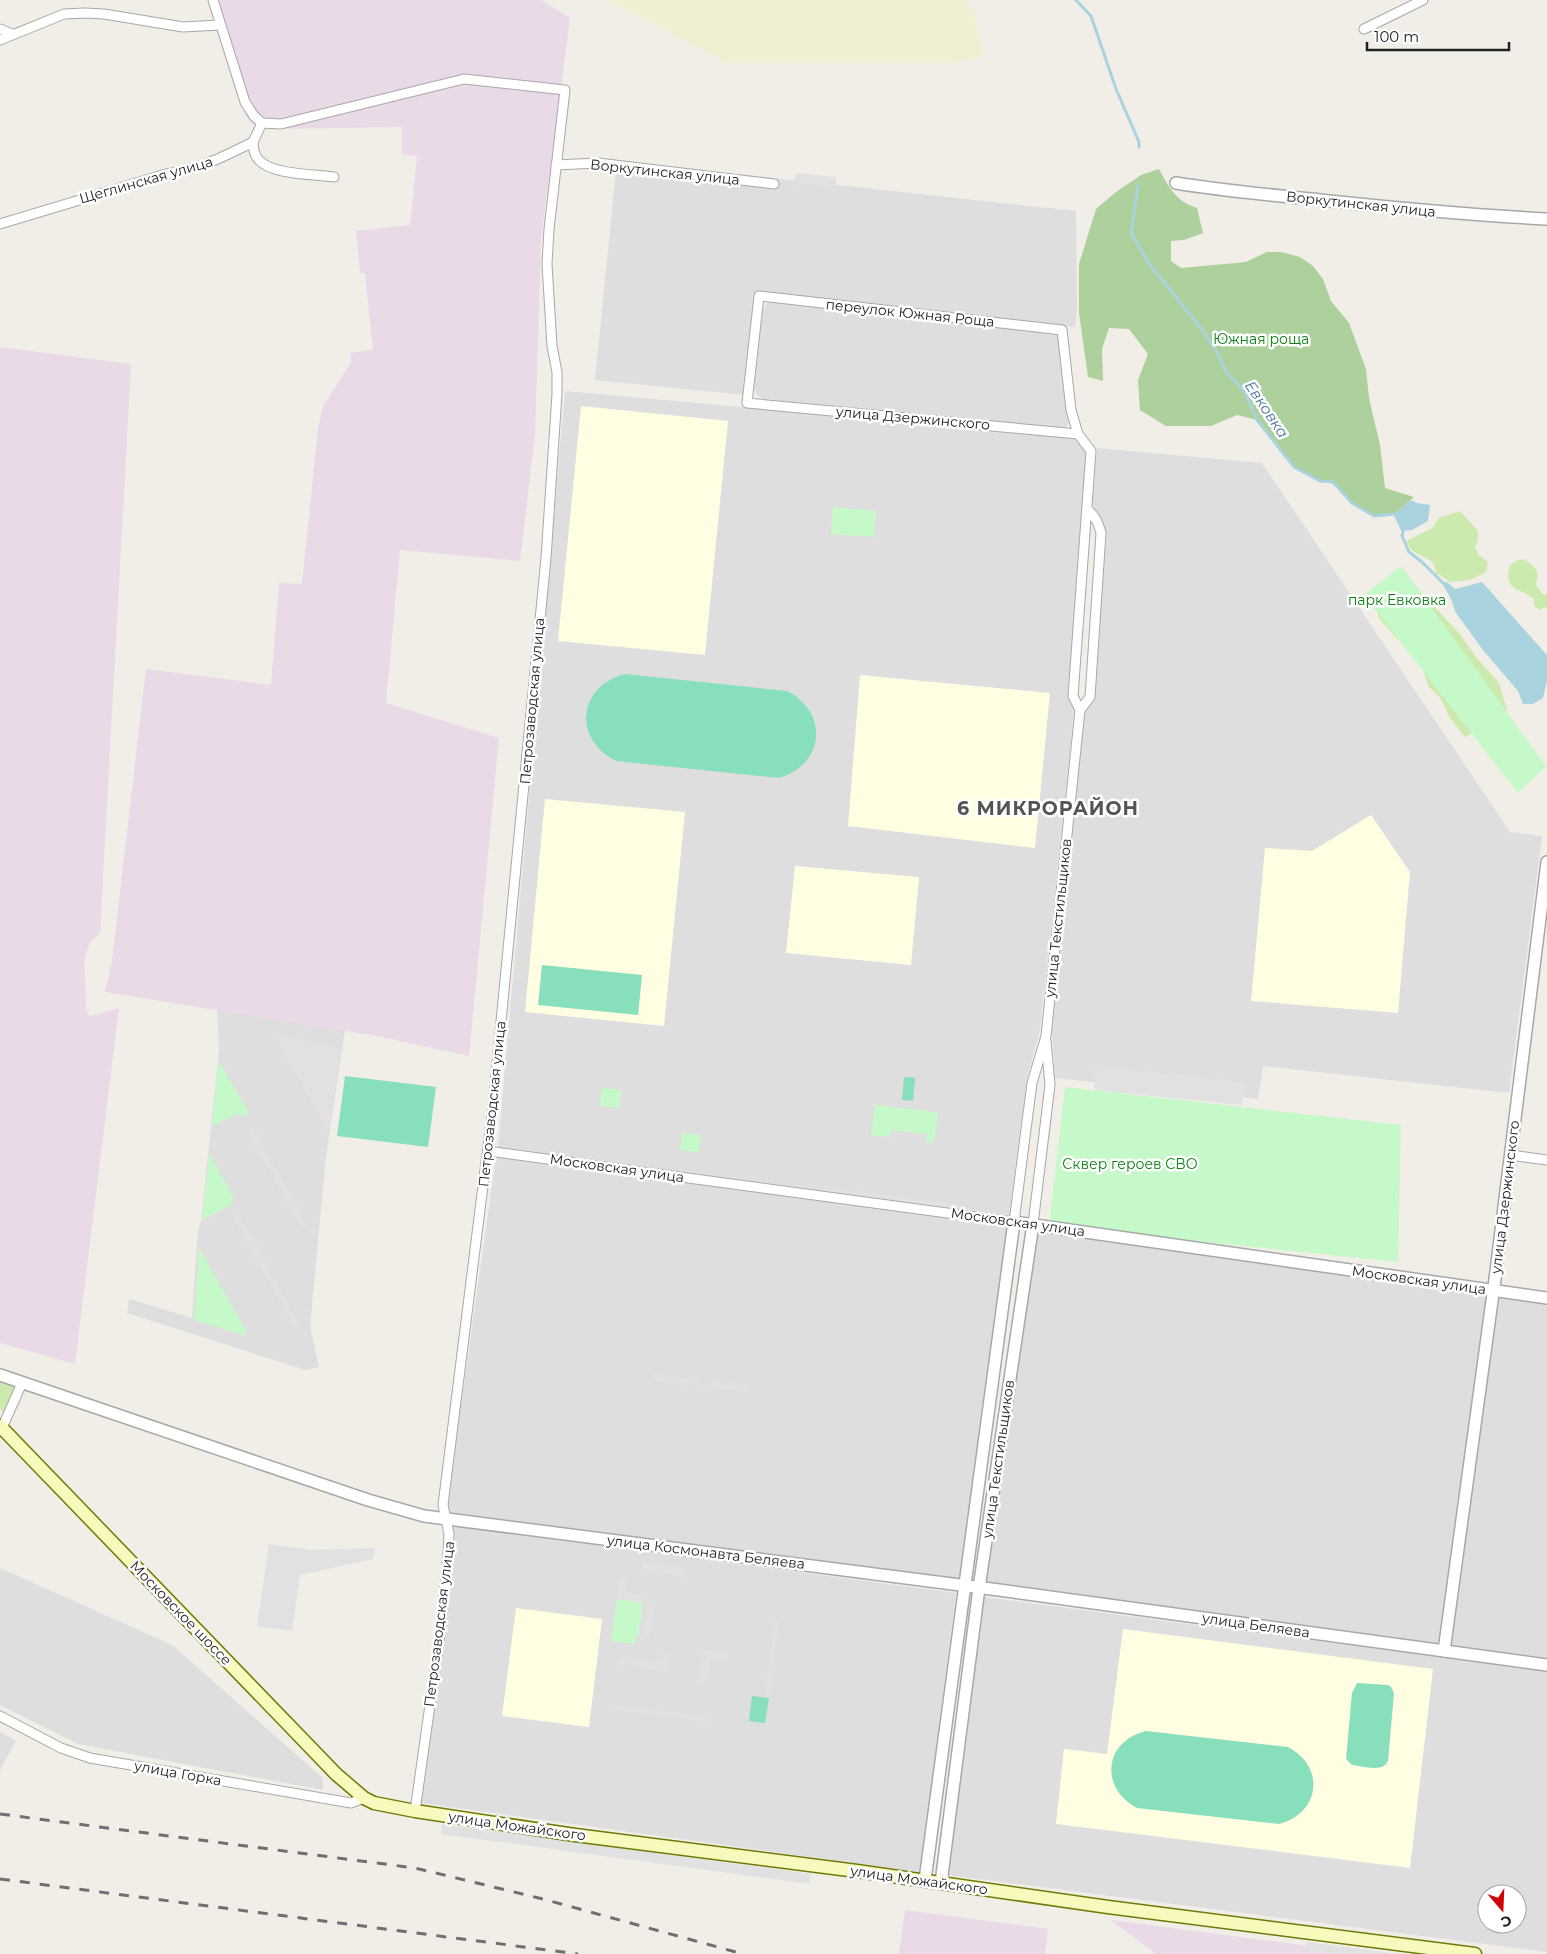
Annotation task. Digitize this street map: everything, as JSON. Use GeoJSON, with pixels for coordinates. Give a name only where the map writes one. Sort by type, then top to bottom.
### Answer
{"type":"FeatureCollection","features":[{"type":"Feature","properties":{"kind":"main road","name":"Московское шоссе"},"geometry":{"type":"LineString","coordinates":[[1,1427],[336,1774],[364,1798]]}},
{"type":"Feature","properties":{"kind":"main road","name":"улица Можайского"},"geometry":{"type":"LineString","coordinates":[[364,1798],[384,1806],[575,1835],[925,1880],[1108,1907],[1475,1954]]}},
{"type":"Feature","properties":{"kind":"street"},"geometry":{"type":"LineString","coordinates":[[213,0],[245,102],[254,116],[262,123],[252,142],[254,153],[258,160],[268,168],[334,177]]}},
{"type":"Feature","properties":{"kind":"street"},"geometry":{"type":"LineString","coordinates":[[1364,29],[1423,0]]}},
{"type":"Feature","properties":{"kind":"street"},"geometry":{"type":"LineString","coordinates":[[0,40],[64,14],[84,12],[183,27],[220,25]]}},
{"type":"Feature","properties":{"kind":"street"},"geometry":{"type":"LineString","coordinates":[[0,29],[12,34]]}},
{"type":"Feature","properties":{"kind":"street","name":"Петрозаводская улица"},"geometry":{"type":"LineString","coordinates":[[262,123],[281,124],[464,79],[564,90],[547,264],[552,346],[557,372],[557,394],[546,558],[488,1151],[443,1505],[449,1534],[441,1626],[415,1811]]}},
{"type":"Feature","properties":{"kind":"street","name":"Щеглинская улица"},"geometry":{"type":"LineString","coordinates":[[0,224],[166,174],[188,171],[210,164],[252,142]]}},
{"type":"Feature","properties":{"kind":"street","name":"Воркутинская улица"},"geometry":{"type":"LineString","coordinates":[[556,165],[598,163],[774,184]]}},
{"type":"Feature","properties":{"kind":"street","name":"Воркутинская улица"},"geometry":{"type":"LineString","coordinates":[[1176,183],[1214,189],[1368,205],[1484,216],[1547,219]]}},
{"type":"Feature","properties":{"kind":"street","name":"переулок Южная Роща"},"geometry":{"type":"LineString","coordinates":[[747,403],[759,296],[1062,330],[1071,410],[1078,434]]}},
{"type":"Feature","properties":{"kind":"street","name":"улица Дзержинского"},"geometry":{"type":"LineString","coordinates":[[747,403],[1078,434]]}},
{"type":"Feature","properties":{"kind":"street","name":"улица Текстильщиков"},"geometry":{"type":"LineString","coordinates":[[1078,434],[1091,451],[1073,696],[1080,710]]}},
{"type":"Feature","properties":{"kind":"street","name":"улица Текстильщиков"},"geometry":{"type":"LineString","coordinates":[[941,1883],[980,1588],[1033,1224],[1050,1085],[1046,1036],[1080,710],[1090,697],[1100,533],[1094,515],[1087,509]]}},
{"type":"Feature","properties":{"kind":"street","name":"улица Дзержинского"},"geometry":{"type":"LineString","coordinates":[[1444,1651],[1494,1291],[1547,862]]}},
{"type":"Feature","properties":{"kind":"street","name":"улица Текстильщиков"},"geometry":{"type":"LineString","coordinates":[[925,1880],[1032,1083],[1046,1036]]}},
{"type":"Feature","properties":{"kind":"street"},"geometry":{"type":"LineString","coordinates":[[1032,1083],[1050,1085]]}},
{"type":"Feature","properties":{"kind":"street","name":"Московская улица"},"geometry":{"type":"LineString","coordinates":[[488,1151],[1033,1224],[1547,1298]]}},
{"type":"Feature","properties":{"kind":"street"},"geometry":{"type":"LineString","coordinates":[[1510,1155],[1547,1160]]}},
{"type":"Feature","properties":{"kind":"street"},"geometry":{"type":"LineString","coordinates":[[0,1376],[368,1500],[424,1516],[446,1520]]}},
{"type":"Feature","properties":{"kind":"street"},"geometry":{"type":"LineString","coordinates":[[1,1427],[22,1383]]}},
{"type":"Feature","properties":{"kind":"street","name":"улица Космонавта Беляева"},"geometry":{"type":"LineString","coordinates":[[446,1520],[964,1586]]}},
{"type":"Feature","properties":{"kind":"street","name":"улица Беляева"},"geometry":{"type":"LineString","coordinates":[[964,1586],[1547,1665]]}},
{"type":"Feature","properties":{"kind":"street","name":"улица Горка"},"geometry":{"type":"LineString","coordinates":[[0,1716],[61,1748],[90,1758],[351,1803],[364,1798]]}},
{"type":"Feature","properties":{"kind":"shaded area"},"geometry":{"type":"Polygon","coordinates":[[[208,0],[541,0],[570,18],[541,239],[535,435],[520,561],[400,550],[386,703],[499,738],[469,1056],[377,1036],[105,992],[112,961],[146,669],[271,685],[279,583],[302,584],[318,428],[323,407],[351,362],[350,353],[373,350],[365,273],[360,273],[356,231],[410,225],[417,156],[402,154],[402,127],[268,129],[251,123],[245,115],[235,87],[208,0]]]}},
{"type":"Feature","properties":{"kind":"shaded area"},"geometry":{"type":"Polygon","coordinates":[[[606,0],[967,0],[977,23],[983,54],[976,59],[949,63],[727,63],[606,0]]]}},
{"type":"Feature","properties":{"kind":"shaded area"},"geometry":{"type":"Polygon","coordinates":[[[617,161],[1076,211],[1077,308],[1075,327],[755,292],[745,395],[595,380],[617,161]]]}},
{"type":"Feature","properties":{"kind":"shaded area"},"geometry":{"type":"Polygon","coordinates":[[[796,173],[836,177],[835,188],[794,184],[796,173]]]}},
{"type":"Feature","properties":{"kind":"shaded area"},"geometry":{"type":"Polygon","coordinates":[[[775,301],[1055,333],[1059,337],[1069,423],[1065,428],[1062,428],[763,399],[757,395],[752,384],[761,313],[766,304],[775,301]]]}},
{"type":"Feature","properties":{"kind":"shaded area"},"geometry":{"type":"Polygon","coordinates":[[[0,347],[131,364],[100,932],[90,943],[84,960],[86,1007],[89,1016],[119,1008],[75,1364],[0,1343],[0,347]]]}},
{"type":"Feature","properties":{"kind":"shaded area"},"geometry":{"type":"Polygon","coordinates":[[[565,391],[1077,437],[1086,451],[1068,696],[1074,709],[1071,741],[1040,1030],[1027,1078],[1009,1215],[498,1147],[565,391]]]}},
{"type":"Feature","properties":{"kind":"shaded area"},"geometry":{"type":"Polygon","coordinates":[[[581,406],[728,421],[705,655],[558,641],[581,406]]]}},
{"type":"Feature","properties":{"kind":"shaded area"},"geometry":{"type":"Polygon","coordinates":[[[1097,448],[1262,463],[1510,832],[1542,836],[1509,1093],[1263,1066],[1258,1099],[1055,1078],[1052,1031],[1084,711],[1095,697],[1106,531],[1092,503],[1097,448]]]}},
{"type":"Feature","properties":{"kind":"shaded area"},"geometry":{"type":"Polygon","coordinates":[[[860,675],[1050,693],[1035,848],[848,826],[860,675]]]}},
{"type":"Feature","properties":{"kind":"shaded area"},"geometry":{"type":"Polygon","coordinates":[[[545,799],[685,812],[664,1026],[525,1012],[545,799]]]}},
{"type":"Feature","properties":{"kind":"shaded area"},"geometry":{"type":"Polygon","coordinates":[[[1371,815],[1410,872],[1398,1013],[1251,1001],[1265,848],[1312,851],[1371,815]]]}},
{"type":"Feature","properties":{"kind":"shaded area"},"geometry":{"type":"Polygon","coordinates":[[[795,866],[919,877],[911,965],[786,953],[795,866]]]}},
{"type":"Feature","properties":{"kind":"shaded area"},"geometry":{"type":"Polygon","coordinates":[[[217,1010],[345,1030],[326,1157],[310,1326],[319,1367],[305,1370],[127,1313],[129,1299],[192,1318],[198,1230],[201,1221],[219,1050],[217,1010]]]}},
{"type":"Feature","properties":{"kind":"shaded area"},"geometry":{"type":"Polygon","coordinates":[[[273,1033],[341,1049],[329,1133],[273,1033]]]}},
{"type":"Feature","properties":{"kind":"shaded area"},"geometry":{"type":"Polygon","coordinates":[[[1096,1066],[1244,1082],[1242,1105],[1094,1090],[1096,1066]]]}},
{"type":"Feature","properties":{"kind":"shaded area"},"geometry":{"type":"Polygon","coordinates":[[[253,1127],[308,1226],[302,1229],[247,1131],[253,1127]]]}},
{"type":"Feature","properties":{"kind":"shaded area"},"geometry":{"type":"Polygon","coordinates":[[[496,1157],[1008,1226],[960,1580],[446,1512],[496,1157]]]}},
{"type":"Feature","properties":{"kind":"shaded area"},"geometry":{"type":"Polygon","coordinates":[[[833,1188],[963,1205],[962,1209],[833,1192],[833,1188]]]}},
{"type":"Feature","properties":{"kind":"shaded area"},"geometry":{"type":"Polygon","coordinates":[[[239,1214],[299,1324],[294,1327],[233,1217],[239,1214]]]}},
{"type":"Feature","properties":{"kind":"shaded area"},"geometry":{"type":"Polygon","coordinates":[[[1037,1230],[1487,1295],[1438,1645],[986,1583],[1037,1230]]]}},
{"type":"Feature","properties":{"kind":"shaded area"},"geometry":{"type":"Polygon","coordinates":[[[1499,1297],[1547,1304],[1547,1659],[1451,1646],[1499,1297]]]}},
{"type":"Feature","properties":{"kind":"shaded area"},"geometry":{"type":"Polygon","coordinates":[[[653,1373],[698,1379],[697,1386],[652,1380],[653,1373]]]}},
{"type":"Feature","properties":{"kind":"shaded area"},"geometry":{"type":"Polygon","coordinates":[[[712,1381],[749,1385],[748,1392],[711,1388],[712,1381]]]}},
{"type":"Feature","properties":{"kind":"shaded area"},"geometry":{"type":"Polygon","coordinates":[[[453,1526],[956,1593],[920,1872],[421,1803],[453,1526]]]}},
{"type":"Feature","properties":{"kind":"shaded area"},"geometry":{"type":"Polygon","coordinates":[[[269,1544],[311,1550],[375,1548],[373,1559],[300,1575],[292,1631],[257,1626],[269,1544]]]}},
{"type":"Feature","properties":{"kind":"shaded area"},"geometry":{"type":"Polygon","coordinates":[[[643,1563],[684,1568],[683,1577],[641,1571],[643,1563]]]}},
{"type":"Feature","properties":{"kind":"shaded area"},"geometry":{"type":"Polygon","coordinates":[[[0,1568],[172,1645],[323,1778],[323,1790],[78,1744],[0,1705],[0,1568]]]}},
{"type":"Feature","properties":{"kind":"shaded area"},"geometry":{"type":"Polygon","coordinates":[[[620,1577],[627,1578],[626,1592],[647,1595],[646,1603],[617,1599],[620,1577]]]}},
{"type":"Feature","properties":{"kind":"shaded area"},"geometry":{"type":"Polygon","coordinates":[[[983,1597],[1547,1671],[1547,1952],[947,1875],[983,1597]]]}},
{"type":"Feature","properties":{"kind":"shaded area"},"geometry":{"type":"Polygon","coordinates":[[[647,1602],[655,1603],[650,1637],[643,1636],[647,1602]]]}},
{"type":"Feature","properties":{"kind":"shaded area"},"geometry":{"type":"Polygon","coordinates":[[[516,1608],[602,1619],[589,1727],[502,1716],[516,1608]]]}},
{"type":"Feature","properties":{"kind":"shaded area"},"geometry":{"type":"Polygon","coordinates":[[[775,1621],[779,1622],[769,1696],[765,1695],[775,1621]]]}},
{"type":"Feature","properties":{"kind":"shaded area"},"geometry":{"type":"Polygon","coordinates":[[[1123,1629],[1433,1669],[1410,1868],[1056,1824],[1064,1749],[1107,1754],[1123,1629]]]}},
{"type":"Feature","properties":{"kind":"shaded area"},"geometry":{"type":"Polygon","coordinates":[[[704,1650],[728,1654],[727,1661],[710,1659],[706,1686],[699,1685],[704,1650]]]}},
{"type":"Feature","properties":{"kind":"shaded area"},"geometry":{"type":"Polygon","coordinates":[[[662,1654],[669,1655],[667,1671],[619,1664],[620,1657],[661,1663],[662,1654]]]}},
{"type":"Feature","properties":{"kind":"shaded area"},"geometry":{"type":"Polygon","coordinates":[[[615,1705],[706,1718],[706,1721],[615,1709],[615,1705]]]}},
{"type":"Feature","properties":{"kind":"shaded area"},"geometry":{"type":"Polygon","coordinates":[[[0,1732],[16,1741],[0,1770],[0,1732]]]}},
{"type":"Feature","properties":{"kind":"shaded area"},"geometry":{"type":"Polygon","coordinates":[[[442,1824],[811,1874],[810,1884],[441,1834],[442,1824]]]}},
{"type":"Feature","properties":{"kind":"shaded area"},"geometry":{"type":"Polygon","coordinates":[[[905,1910],[1048,1929],[1045,1954],[899,1954],[905,1910]]]}},
{"type":"Feature","properties":{"kind":"shaded area"},"geometry":{"type":"Polygon","coordinates":[[[1111,1920],[1370,1954],[1156,1954],[1111,1920]]]}},
{"type":"Feature","properties":{"kind":"shaded area"},"geometry":{"type":"Polygon","coordinates":[[[1307,1942],[1398,1954],[1343,1954],[1306,1949],[1307,1942]]]}},
{"type":"Feature","properties":{"kind":"green space","name":"Южная роща"},"geometry":{"type":"Polygon","coordinates":[[[1159,169],[1174,193],[1184,202],[1197,208],[1203,233],[1184,240],[1171,241],[1171,261],[1181,268],[1246,262],[1267,252],[1281,252],[1300,257],[1313,266],[1323,279],[1331,301],[1349,323],[1366,369],[1369,398],[1380,445],[1385,488],[1414,497],[1395,514],[1374,516],[1352,503],[1333,482],[1320,481],[1294,467],[1257,420],[1237,415],[1211,426],[1166,426],[1140,410],[1138,380],[1148,354],[1129,329],[1109,328],[1102,349],[1103,381],[1088,377],[1079,313],[1079,264],[1096,209],[1116,192],[1141,175],[1159,169]]]}},
{"type":"Feature","properties":{"kind":"green space"},"geometry":{"type":"Polygon","coordinates":[[[833,507],[876,511],[874,537],[831,534],[833,507]]]}},
{"type":"Feature","properties":{"kind":"green space"},"geometry":{"type":"Polygon","coordinates":[[[1460,511],[1478,531],[1478,540],[1475,547],[1479,555],[1488,562],[1486,572],[1470,580],[1450,582],[1439,574],[1436,575],[1434,564],[1413,551],[1406,541],[1432,528],[1439,518],[1460,511]]]}},
{"type":"Feature","properties":{"kind":"green space"},"geometry":{"type":"Polygon","coordinates":[[[1524,559],[1537,571],[1536,584],[1542,594],[1547,594],[1547,610],[1545,607],[1540,610],[1534,606],[1534,599],[1514,587],[1509,580],[1510,565],[1524,559]]]}},
{"type":"Feature","properties":{"kind":"green space","name":"парк Евковка"},"geometry":{"type":"Polygon","coordinates":[[[1401,566],[1422,594],[1460,634],[1476,657],[1499,683],[1507,710],[1489,726],[1465,737],[1450,718],[1440,697],[1429,687],[1424,673],[1438,671],[1404,633],[1398,640],[1378,617],[1378,602],[1393,584],[1401,566]]]}},
{"type":"Feature","properties":{"kind":"green space","name":"парк Евковка"},"geometry":{"type":"Polygon","coordinates":[[[1401,566],[1546,766],[1518,793],[1364,595],[1401,566]]]}},
{"type":"Feature","properties":{"kind":"green space"},"geometry":{"type":"Polygon","coordinates":[[[625,674],[787,691],[801,701],[810,712],[815,725],[816,738],[812,751],[805,762],[793,772],[778,778],[616,761],[602,751],[592,740],[587,727],[586,714],[590,701],[598,690],[609,680],[625,674]]]}},
{"type":"Feature","properties":{"kind":"green space"},"geometry":{"type":"Polygon","coordinates":[[[542,965],[642,975],[638,1015],[538,1005],[542,965]]]}},
{"type":"Feature","properties":{"kind":"green space"},"geometry":{"type":"Polygon","coordinates":[[[218,1060],[248,1111],[246,1117],[238,1114],[212,1126],[218,1060]]]}},
{"type":"Feature","properties":{"kind":"green space"},"geometry":{"type":"Polygon","coordinates":[[[345,1076],[436,1087],[428,1147],[337,1136],[345,1076]]]}},
{"type":"Feature","properties":{"kind":"green space"},"geometry":{"type":"Polygon","coordinates":[[[904,1077],[915,1078],[913,1101],[902,1100],[904,1077]]]}},
{"type":"Feature","properties":{"kind":"green space","name":"Сквер героев СВО"},"geometry":{"type":"Polygon","coordinates":[[[1065,1087],[1401,1125],[1398,1262],[1049,1226],[1065,1087]]]}},
{"type":"Feature","properties":{"kind":"green space"},"geometry":{"type":"Polygon","coordinates":[[[602,1088],[621,1090],[619,1108],[600,1106],[602,1088]]]}},
{"type":"Feature","properties":{"kind":"green space"},"geometry":{"type":"Polygon","coordinates":[[[875,1105],[938,1112],[934,1143],[926,1142],[927,1134],[891,1130],[890,1137],[871,1135],[875,1105]]]}},
{"type":"Feature","properties":{"kind":"green space"},"geometry":{"type":"Polygon","coordinates":[[[682,1133],[701,1135],[699,1152],[680,1150],[682,1133]]]}},
{"type":"Feature","properties":{"kind":"green space"},"geometry":{"type":"Polygon","coordinates":[[[209,1153],[233,1197],[231,1205],[202,1220],[209,1153]]]}},
{"type":"Feature","properties":{"kind":"green space"},"geometry":{"type":"Polygon","coordinates":[[[199,1248],[246,1331],[244,1335],[194,1320],[199,1248]]]}},
{"type":"Feature","properties":{"kind":"green space"},"geometry":{"type":"Polygon","coordinates":[[[0,1381],[16,1387],[4,1413],[0,1409],[0,1381]]]}},
{"type":"Feature","properties":{"kind":"green space"},"geometry":{"type":"Polygon","coordinates":[[[617,1599],[643,1603],[635,1644],[611,1641],[617,1599]]]}},
{"type":"Feature","properties":{"kind":"green space"},"geometry":{"type":"Polygon","coordinates":[[[1357,1683],[1388,1685],[1394,1693],[1388,1761],[1382,1767],[1372,1768],[1352,1765],[1346,1759],[1352,1693],[1357,1683]]]}},
{"type":"Feature","properties":{"kind":"green space"},"geometry":{"type":"Polygon","coordinates":[[[752,1696],[769,1698],[765,1723],[749,1721],[752,1696]]]}},
{"type":"Feature","properties":{"kind":"green space"},"geometry":{"type":"Polygon","coordinates":[[[1146,1731],[1288,1747],[1300,1756],[1308,1766],[1313,1777],[1313,1789],[1310,1800],[1303,1810],[1293,1818],[1279,1824],[1137,1808],[1116,1789],[1112,1777],[1112,1766],[1115,1754],[1122,1744],[1132,1736],[1146,1731]]]}},
{"type":"Feature","properties":{"kind":"water"},"geometry":{"type":"Polygon","coordinates":[[[1411,500],[1430,505],[1428,521],[1412,530],[1403,531],[1395,514],[1411,500]]]}},
{"type":"Feature","properties":{"kind":"water"},"geometry":{"type":"Polygon","coordinates":[[[1441,581],[1448,583],[1455,589],[1482,582],[1547,655],[1547,681],[1543,698],[1533,704],[1523,704],[1518,691],[1483,650],[1456,613],[1441,581]]]}},
{"type":"Feature","properties":{"kind":"waterway","name":"Евковка"},"geometry":{"type":"LineString","coordinates":[[1076,0],[1091,16],[1116,89],[1139,142],[1139,147]]}},
{"type":"Feature","properties":{"kind":"waterway","name":"Евковка"},"geometry":{"type":"LineString","coordinates":[[1138,186],[1131,233],[1150,265],[1200,327],[1217,352],[1226,372],[1245,392],[1257,420],[1294,467],[1320,481],[1333,482],[1352,503],[1374,516],[1395,514],[1403,531],[1402,536],[1409,552],[1443,583]]}},
{"type":"Feature","properties":{"kind":"railway"},"geometry":{"type":"LineString","coordinates":[[0,1814],[415,1868],[543,1899],[743,1954]]}},
{"type":"Feature","properties":{"kind":"railway"},"geometry":{"type":"LineString","coordinates":[[0,1879],[578,1954]]}},
{"type":"Feature","properties":{"kind":"district","name":"6 МИКРОРАЙОН"},"geometry":{"type":"Point","coordinates":[1048,808]}}]}
